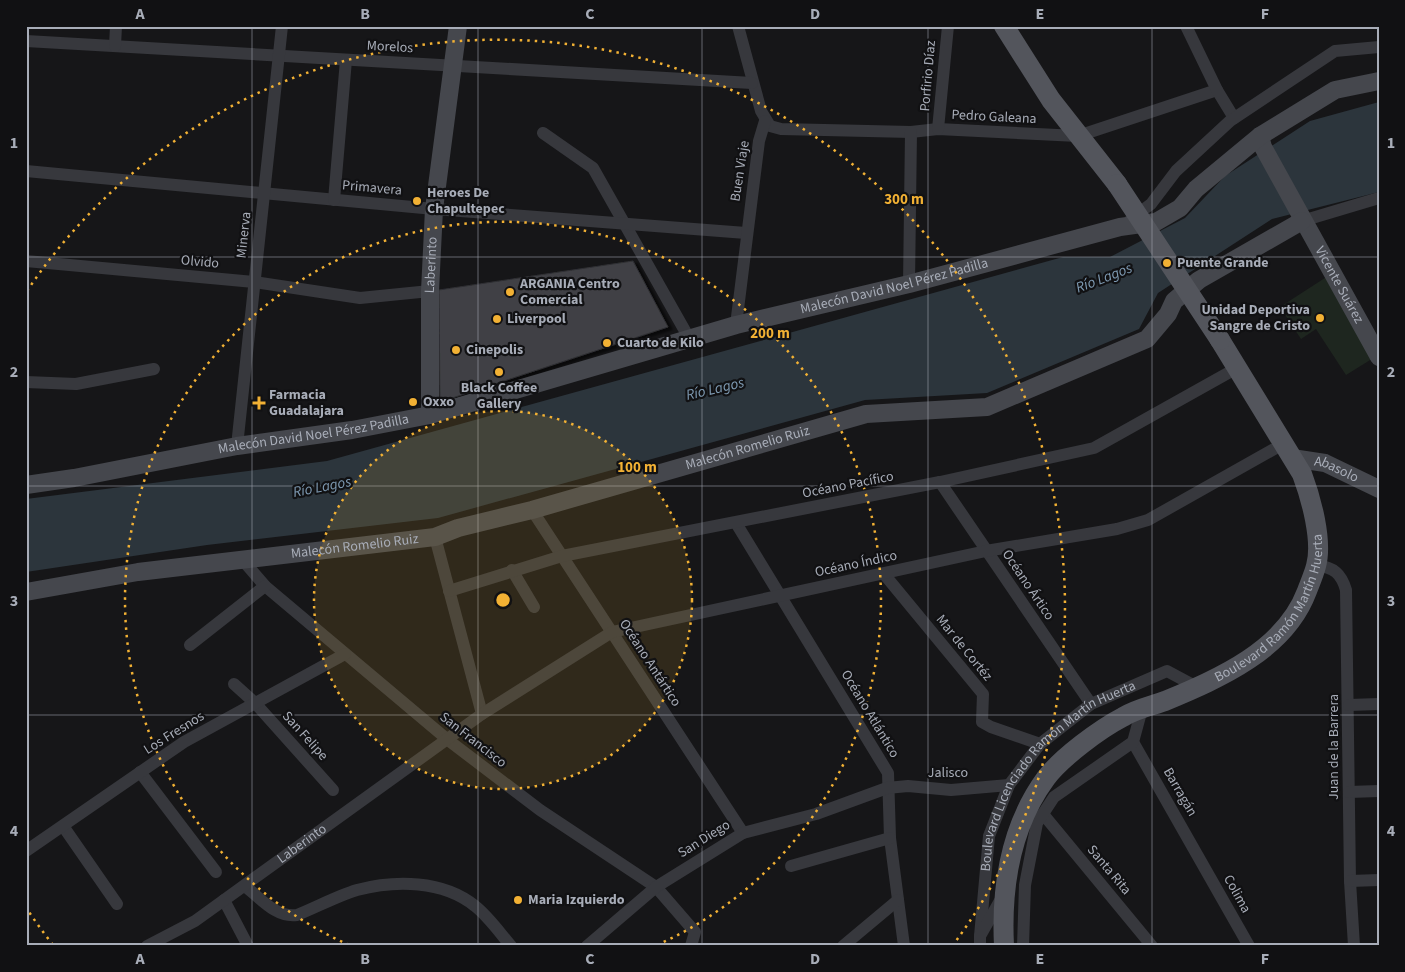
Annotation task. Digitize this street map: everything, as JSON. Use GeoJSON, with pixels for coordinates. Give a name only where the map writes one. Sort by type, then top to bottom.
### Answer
{"type":"FeatureCollection","features":[{"type":"Feature","properties":{"kind":"main road"},"geometry":{"type":"LineString","coordinates":[[1004,26],[1051,100],[1084,140]]}},
{"type":"Feature","properties":{"kind":"main road"},"geometry":{"type":"LineString","coordinates":[[1020,26],[1084,140]]}},
{"type":"Feature","properties":{"kind":"main road","name":"Boulevard Ramón Martín Huerta"},"geometry":{"type":"LineString","coordinates":[[1004,946],[1002,917],[1008,860],[1026,809],[1048,776],[1084,743],[1123,716],[1239,666],[1269,645],[1288,624],[1304,600],[1317,565],[1316,520],[1311,498],[1302,474],[1220,340],[1117,184],[1084,140]]}},
{"type":"Feature","properties":{"kind":"street"},"geometry":{"type":"LineString","coordinates":[[115,46],[116,26]]}},
{"type":"Feature","properties":{"kind":"street","name":"Minerva"},"geometry":{"type":"LineString","coordinates":[[237,446],[282,26]]}},
{"type":"Feature","properties":{"kind":"street","name":"Laberinto"},"geometry":{"type":"LineString","coordinates":[[430,415],[430,292],[434,209],[458,26]]}},
{"type":"Feature","properties":{"kind":"street"},"geometry":{"type":"LineString","coordinates":[[738,26],[752,83],[765,120]]}},
{"type":"Feature","properties":{"kind":"street","name":"Porfirio Díaz"},"geometry":{"type":"LineString","coordinates":[[938,129],[948,26]]}},
{"type":"Feature","properties":{"kind":"street"},"geometry":{"type":"LineString","coordinates":[[1186,26],[1216,90],[1234,118]]}},
{"type":"Feature","properties":{"kind":"street","name":"Morelos"},"geometry":{"type":"LineString","coordinates":[[26,41],[752,83]]}},
{"type":"Feature","properties":{"kind":"street"},"geometry":{"type":"LineString","coordinates":[[1120,227],[1151,204],[1176,171],[1234,118],[1336,51],[1379,47]]}},
{"type":"Feature","properties":{"kind":"street"},"geometry":{"type":"LineString","coordinates":[[334,200],[346,60]]}},
{"type":"Feature","properties":{"kind":"street","name":"Malecón David Noel Pérez Padilla"},"geometry":{"type":"LineString","coordinates":[[26,485],[74,478],[237,446],[352,430],[430,415],[736,325],[909,284],[1120,227],[1156,222],[1180,208],[1196,189],[1261,141],[1336,90],[1379,81]]}},
{"type":"Feature","properties":{"kind":"street","name":"Pedro Galeana"},"geometry":{"type":"LineString","coordinates":[[765,120],[770,126],[781,130],[911,132],[938,129],[1084,140],[1216,90]]}},
{"type":"Feature","properties":{"kind":"street","name":"Buen Viaje"},"geometry":{"type":"LineString","coordinates":[[736,325],[759,141],[765,120]]}},
{"type":"Feature","properties":{"kind":"street"},"geometry":{"type":"LineString","coordinates":[[909,284],[911,132]]}},
{"type":"Feature","properties":{"kind":"street"},"geometry":{"type":"LineString","coordinates":[[543,133],[593,168],[689,338]]}},
{"type":"Feature","properties":{"kind":"street","name":"Vicente Suárez"},"geometry":{"type":"LineString","coordinates":[[1261,141],[1300,217],[1379,358]]}},
{"type":"Feature","properties":{"kind":"street","name":"Primavera"},"geometry":{"type":"LineString","coordinates":[[26,171],[434,209],[746,234]]}},
{"type":"Feature","properties":{"kind":"street"},"geometry":{"type":"LineString","coordinates":[[1300,217],[1379,198]]}},
{"type":"Feature","properties":{"kind":"street","name":"Malecón Romelio Ruiz"},"geometry":{"type":"LineString","coordinates":[[26,592],[138,572],[242,558],[435,537],[458,528],[532,510],[866,414],[987,407],[1147,339],[1168,314],[1174,301],[1199,280],[1300,217]]}},
{"type":"Feature","properties":{"kind":"street","name":"Olvido"},"geometry":{"type":"LineString","coordinates":[[26,261],[254,282],[360,298],[430,292]]}},
{"type":"Feature","properties":{"kind":"street","name":"Océano Pacífico"},"geometry":{"type":"LineString","coordinates":[[449,591],[562,556],[940,482],[1094,448],[1237,368]]}},
{"type":"Feature","properties":{"kind":"street"},"geometry":{"type":"LineString","coordinates":[[26,382],[76,384],[154,369]]}},
{"type":"Feature","properties":{"kind":"street","name":"Abasolo"},"geometry":{"type":"LineString","coordinates":[[1288,451],[1325,463],[1379,489]]}},
{"type":"Feature","properties":{"kind":"street","name":"Océano Índico"},"geometry":{"type":"LineString","coordinates":[[448,740],[482,714],[612,632],[986,551],[1117,529],[1148,520],[1288,451]]}},
{"type":"Feature","properties":{"kind":"street","name":"Océano Ártico"},"geometry":{"type":"LineString","coordinates":[[940,482],[1091,704]]}},
{"type":"Feature","properties":{"kind":"street","name":"Océano Antártico"},"geometry":{"type":"LineString","coordinates":[[532,510],[743,832]]}},
{"type":"Feature","properties":{"kind":"street","name":"Océano Atlántico"},"geometry":{"type":"LineString","coordinates":[[736,523],[888,773],[890,838],[904,946]]}},
{"type":"Feature","properties":{"kind":"street"},"geometry":{"type":"LineString","coordinates":[[435,537],[482,714]]}},
{"type":"Feature","properties":{"kind":"street","name":"San Francisco"},"geometry":{"type":"LineString","coordinates":[[242,558],[265,586],[448,740],[540,810],[656,888],[695,932],[691,946]]}},
{"type":"Feature","properties":{"kind":"street","name":"Juan de la Barrera"},"geometry":{"type":"LineString","coordinates":[[1317,565],[1330,567],[1341,575],[1346,590],[1350,880],[1354,946]]}},
{"type":"Feature","properties":{"kind":"street"},"geometry":{"type":"LineString","coordinates":[[512,570],[534,607]]}},
{"type":"Feature","properties":{"kind":"street","name":"Mar de Cortéz"},"geometry":{"type":"LineString","coordinates":[[884,574],[983,694],[982,722],[1040,744]]}},
{"type":"Feature","properties":{"kind":"street"},"geometry":{"type":"LineString","coordinates":[[190,645],[265,586]]}},
{"type":"Feature","properties":{"kind":"street","name":"Los Fresnos"},"geometry":{"type":"LineString","coordinates":[[26,851],[184,742],[345,654]]}},
{"type":"Feature","properties":{"kind":"street","name":"Boulevard Licenciado Ramón Martín Huerta"},"geometry":{"type":"LineString","coordinates":[[980,941],[989,836],[1009,785],[1040,744],[1091,704],[1167,671],[1195,686]]}},
{"type":"Feature","properties":{"kind":"street","name":"San Felipe"},"geometry":{"type":"LineString","coordinates":[[234,684],[255,703],[333,790]]}},
{"type":"Feature","properties":{"kind":"street"},"geometry":{"type":"LineString","coordinates":[[1349,705],[1379,704]]}},
{"type":"Feature","properties":{"kind":"street"},"geometry":{"type":"LineString","coordinates":[[1023,946],[1025,885],[1037,823],[1054,796],[1134,742],[1142,709]]}},
{"type":"Feature","properties":{"kind":"street","name":"Laberinto"},"geometry":{"type":"LineString","coordinates":[[151,944],[195,920],[245,886],[448,740]]}},
{"type":"Feature","properties":{"kind":"street","name":"Barragán"},"geometry":{"type":"LineString","coordinates":[[1134,742],[1200,857]]}},
{"type":"Feature","properties":{"kind":"street"},"geometry":{"type":"LineString","coordinates":[[140,772],[216,872]]}},
{"type":"Feature","properties":{"kind":"street","name":"Jalisco"},"geometry":{"type":"LineString","coordinates":[[887,788],[908,786],[951,790],[1009,785]]}},
{"type":"Feature","properties":{"kind":"street","name":"San Diego"},"geometry":{"type":"LineString","coordinates":[[587,946],[656,888],[743,832],[816,814],[887,788]]}},
{"type":"Feature","properties":{"kind":"street"},"geometry":{"type":"LineString","coordinates":[[1349,792],[1379,790]]}},
{"type":"Feature","properties":{"kind":"street","name":"Santa Rita"},"geometry":{"type":"LineString","coordinates":[[1043,814],[1152,946]]}},
{"type":"Feature","properties":{"kind":"street"},"geometry":{"type":"LineString","coordinates":[[63,826],[117,904]]}},
{"type":"Feature","properties":{"kind":"street"},"geometry":{"type":"LineString","coordinates":[[791,866],[890,838]]}},
{"type":"Feature","properties":{"kind":"street","name":"Colima"},"geometry":{"type":"LineString","coordinates":[[1200,857],[1249,946]]}},
{"type":"Feature","properties":{"kind":"street"},"geometry":{"type":"LineString","coordinates":[[1350,880],[1379,880]]}},
{"type":"Feature","properties":{"kind":"street"},"geometry":{"type":"LineString","coordinates":[[245,886],[278,913],[287,917],[297,916],[358,890],[398,884],[433,886],[453,892],[476,906],[511,946]]}},
{"type":"Feature","properties":{"kind":"street","name":"Boulevard Licenciado Ramón Martín Huerta"},"geometry":{"type":"LineString","coordinates":[[980,941],[1005,892]]}},
{"type":"Feature","properties":{"kind":"street"},"geometry":{"type":"LineString","coordinates":[[224,900],[248,946]]}},
{"type":"Feature","properties":{"kind":"street"},"geometry":{"type":"LineString","coordinates":[[843,946],[898,900]]}},
{"type":"Feature","properties":{"kind":"shaded area","name":"Unidad Deportiva Sangre de Cristo"},"geometry":{"type":"Polygon","coordinates":[[[1328,276],[1375,357],[1346,375],[1316,329],[1301,339],[1280,307],[1328,276]]]}},
{"type":"Feature","properties":{"kind":"water","name":"Río Lagos"},"geometry":{"type":"Polygon","coordinates":[[[1379,102],[1379,192],[1272,219],[1158,293],[1139,329],[987,393],[865,400],[438,518],[207,545],[26,572],[26,499],[327,461],[1063,257],[1110,257],[1185,218],[1225,176],[1310,121],[1379,102]]]}},
{"type":"Feature","properties":{"kind":"building"},"geometry":{"type":"Polygon","coordinates":[[[633,261],[668,327],[440,402],[439,290],[633,261]]]}},
{"type":"Feature","properties":{"kind":"place","name":"Heroes De Chapultepec"},"geometry":{"type":"Point","coordinates":[417,201]}},
{"type":"Feature","properties":{"kind":"place","name":"Puente Grande"},"geometry":{"type":"Point","coordinates":[1167,263]}},
{"type":"Feature","properties":{"kind":"place","name":"ARGANIA Centro Comercial"},"geometry":{"type":"Point","coordinates":[510,292]}},
{"type":"Feature","properties":{"kind":"place","name":"Unidad Deportiva Sangre de Cristo"},"geometry":{"type":"Point","coordinates":[1320,318]}},
{"type":"Feature","properties":{"kind":"place","name":"Liverpool"},"geometry":{"type":"Point","coordinates":[497,319]}},
{"type":"Feature","properties":{"kind":"place","name":"Cuarto de Kilo"},"geometry":{"type":"Point","coordinates":[607,343]}},
{"type":"Feature","properties":{"kind":"place","name":"Cinepolis"},"geometry":{"type":"Point","coordinates":[456,350]}},
{"type":"Feature","properties":{"kind":"place","name":"Black Coffee Gallery"},"geometry":{"type":"Point","coordinates":[499,372]}},
{"type":"Feature","properties":{"kind":"place","name":"Oxxo"},"geometry":{"type":"Point","coordinates":[413,402]}},
{"type":"Feature","properties":{"kind":"place","name":"Farmacia Guadalajara"},"geometry":{"type":"Point","coordinates":[259,403]}},
{"type":"Feature","properties":{"kind":"place","name":"Maria Izquierdo"},"geometry":{"type":"Point","coordinates":[518,900]}}]}
